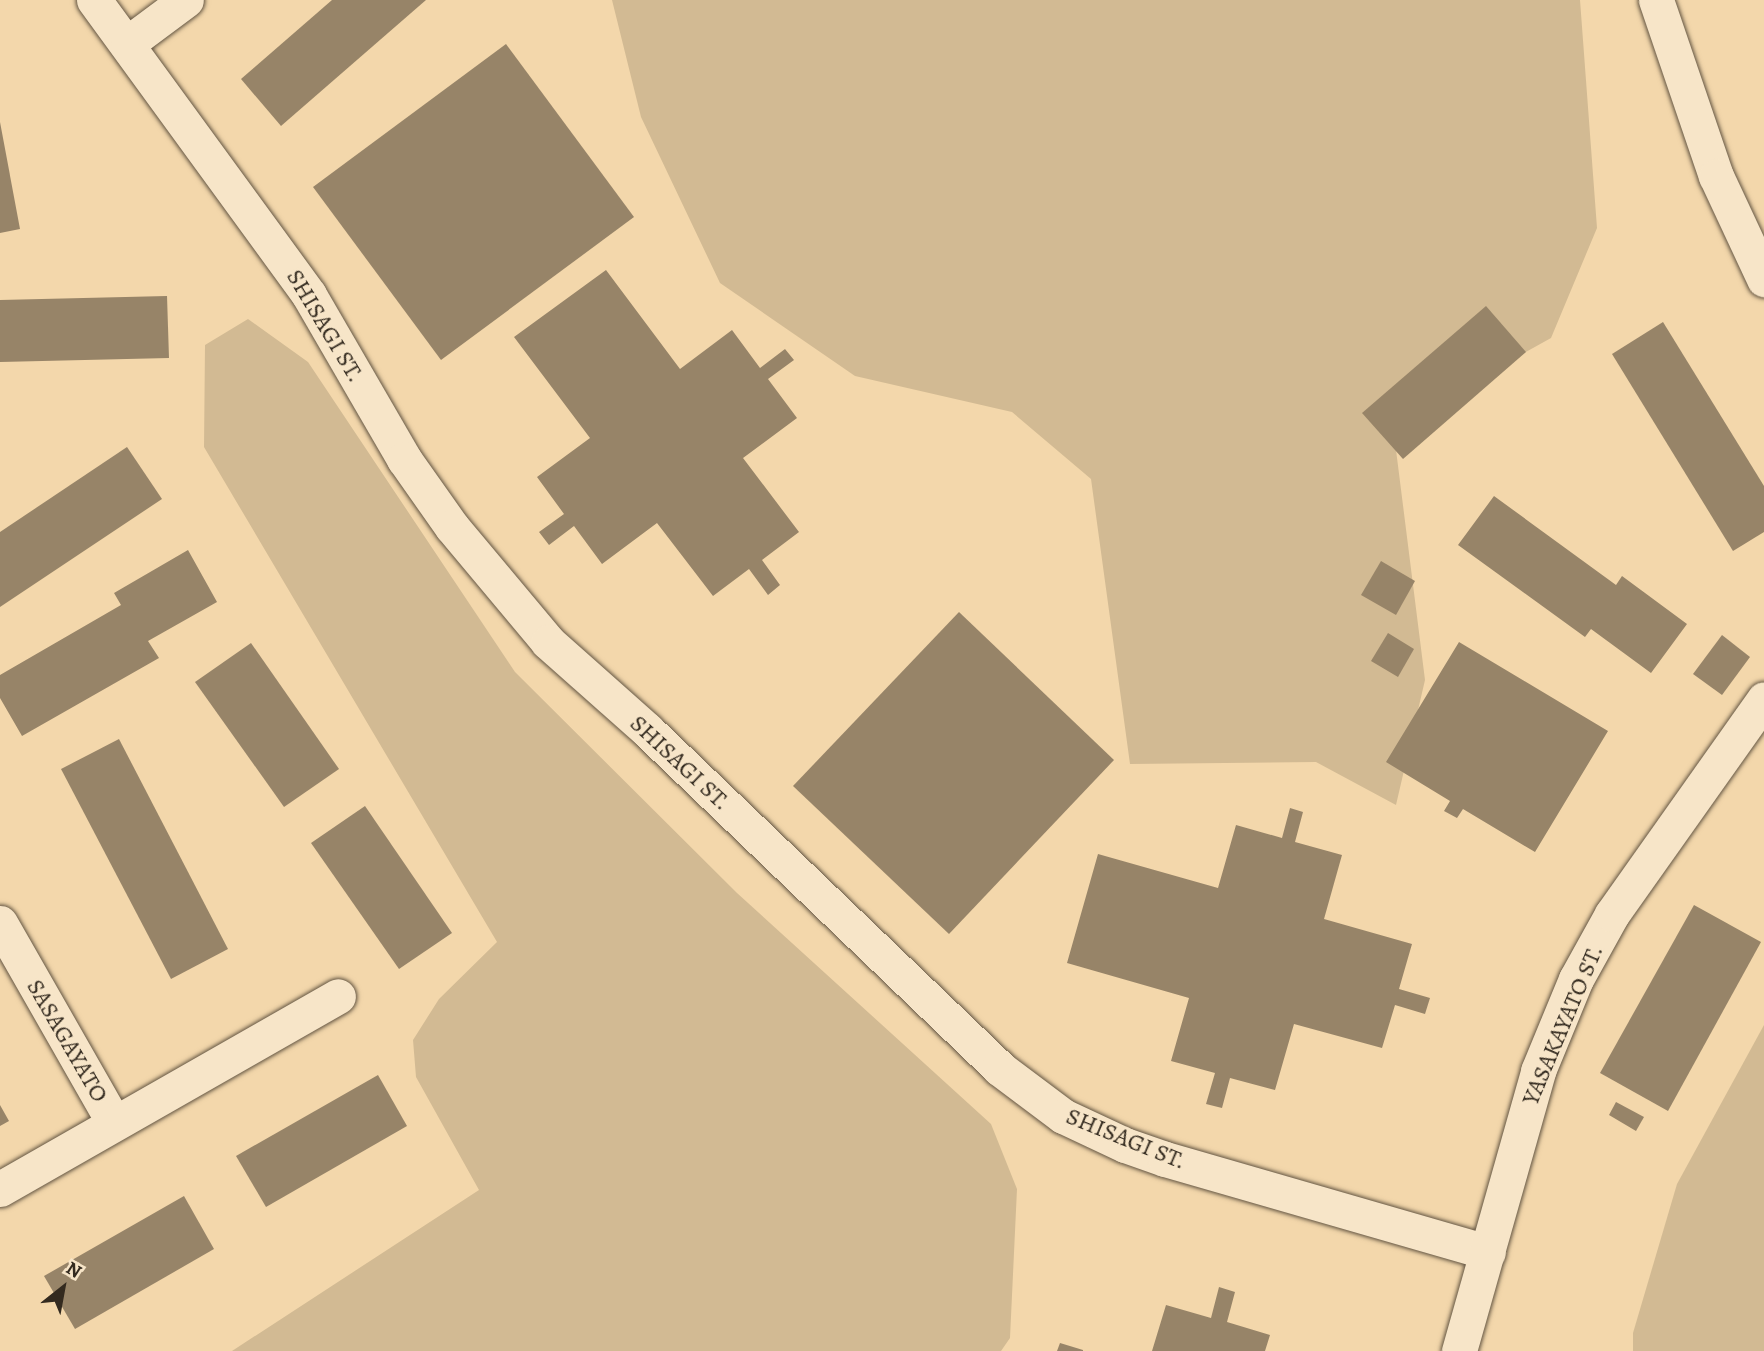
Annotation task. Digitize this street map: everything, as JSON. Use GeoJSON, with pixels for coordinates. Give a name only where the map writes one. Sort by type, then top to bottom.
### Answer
{"type":"FeatureCollection","features":[{"type":"Feature","properties":{"kind":"lane","name":"SHISAGI ST."},"geometry":{"type":"LineString","coordinates":[[94,0],[128,43],[309,295],[420,482],[452,527],[548,642],[647,730],[999,1068],[1063,1116],[1125,1145],[1165,1159],[1488,1252]]}},
{"type":"Feature","properties":{"kind":"lane"},"geometry":{"type":"LineString","coordinates":[[128,43],[186,0]]}},
{"type":"Feature","properties":{"kind":"lane"},"geometry":{"type":"LineString","coordinates":[[1656,0],[1716,176],[1764,279]]}},
{"type":"Feature","properties":{"kind":"lane","name":"YASAKAYATO ST."},"geometry":{"type":"LineString","coordinates":[[1459,1351],[1538,1071],[1576,979],[1619,903],[1764,699]]}},
{"type":"Feature","properties":{"kind":"lane","name":"SASAGAYATO"},"geometry":{"type":"LineString","coordinates":[[0,923],[114,1123]]}},
{"type":"Feature","properties":{"kind":"lane"},"geometry":{"type":"LineString","coordinates":[[0,1189],[338,996]]}},
{"type":"Feature","properties":{"kind":"shaded area"},"geometry":{"type":"Polygon","coordinates":[[[612,0],[1580,0],[1597,228],[1551,338],[1393,426],[1425,680],[1396,805],[1316,762],[1130,764],[1091,479],[1012,412],[855,376],[720,283],[641,117],[612,0]]]}},
{"type":"Feature","properties":{"kind":"shaded area"},"geometry":{"type":"Polygon","coordinates":[[[248,319],[308,362],[515,672],[737,893],[991,1124],[1017,1189],[1010,1338],[1001,1351],[232,1351],[479,1190],[416,1077],[413,1040],[439,999],[497,942],[204,447],[205,345],[248,319]]]}},
{"type":"Feature","properties":{"kind":"shaded area"},"geometry":{"type":"Polygon","coordinates":[[[1764,1025],[1764,1351],[1633,1351],[1633,1333],[1677,1184],[1764,1025]]]}},
{"type":"Feature","properties":{"kind":"building"},"geometry":{"type":"Polygon","coordinates":[[[332,0],[426,0],[281,126],[241,79],[332,0]]]}},
{"type":"Feature","properties":{"kind":"building"},"geometry":{"type":"Polygon","coordinates":[[[506,44],[634,217],[441,360],[313,187],[506,44]]]}},
{"type":"Feature","properties":{"kind":"building"},"geometry":{"type":"Polygon","coordinates":[[[0,122],[20,229],[0,233],[0,122]]]}},
{"type":"Feature","properties":{"kind":"building"},"geometry":{"type":"Polygon","coordinates":[[[606,270],[680,369],[732,330],[760,368],[785,349],[794,360],[768,379],[797,418],[743,458],[799,532],[762,560],[780,585],[768,595],[749,569],[713,596],[657,523],[602,564],[574,526],[549,545],[539,532],[564,514],[537,477],[590,438],[514,337],[606,270]]]}},
{"type":"Feature","properties":{"kind":"building"},"geometry":{"type":"Polygon","coordinates":[[[167,296],[169,358],[0,362],[0,300],[167,296]]]}},
{"type":"Feature","properties":{"kind":"building"},"geometry":{"type":"Polygon","coordinates":[[[1486,306],[1526,352],[1403,459],[1362,413],[1486,306]]]}},
{"type":"Feature","properties":{"kind":"building"},"geometry":{"type":"Polygon","coordinates":[[[1663,322],[1764,486],[1764,532],[1733,551],[1612,354],[1663,322]]]}},
{"type":"Feature","properties":{"kind":"building"},"geometry":{"type":"Polygon","coordinates":[[[127,447],[162,499],[0,607],[0,532],[127,447]]]}},
{"type":"Feature","properties":{"kind":"building"},"geometry":{"type":"Polygon","coordinates":[[[1494,496],[1616,585],[1622,576],[1687,624],[1651,673],[1591,629],[1585,637],[1458,545],[1494,496]]]}},
{"type":"Feature","properties":{"kind":"building"},"geometry":{"type":"Polygon","coordinates":[[[188,550],[217,602],[148,641],[159,658],[22,736],[0,698],[0,675],[121,605],[114,593],[188,550]]]}},
{"type":"Feature","properties":{"kind":"building"},"geometry":{"type":"Polygon","coordinates":[[[1381,561],[1415,581],[1396,615],[1361,595],[1381,561]]]}},
{"type":"Feature","properties":{"kind":"building"},"geometry":{"type":"Polygon","coordinates":[[[959,612],[1114,760],[949,934],[793,786],[959,612]]]}},
{"type":"Feature","properties":{"kind":"building"},"geometry":{"type":"Polygon","coordinates":[[[1388,633],[1414,649],[1398,677],[1371,661],[1388,633]]]}},
{"type":"Feature","properties":{"kind":"building"},"geometry":{"type":"Polygon","coordinates":[[[1722,635],[1750,657],[1722,695],[1693,674],[1722,635]]]}},
{"type":"Feature","properties":{"kind":"building"},"geometry":{"type":"Polygon","coordinates":[[[1459,642],[1608,731],[1535,852],[1463,809],[1457,818],[1444,811],[1450,801],[1386,762],[1459,642]]]}},
{"type":"Feature","properties":{"kind":"building"},"geometry":{"type":"Polygon","coordinates":[[[251,643],[339,769],[284,807],[195,682],[251,643]]]}},
{"type":"Feature","properties":{"kind":"building"},"geometry":{"type":"Polygon","coordinates":[[[119,739],[228,949],[171,979],[61,769],[119,739]]]}},
{"type":"Feature","properties":{"kind":"building"},"geometry":{"type":"Polygon","coordinates":[[[365,806],[452,933],[399,969],[311,843],[365,806]]]}},
{"type":"Feature","properties":{"kind":"building"},"geometry":{"type":"Polygon","coordinates":[[[1290,808],[1303,812],[1295,842],[1342,855],[1324,919],[1412,944],[1399,989],[1430,998],[1425,1014],[1395,1005],[1382,1048],[1294,1024],[1275,1090],[1230,1078],[1222,1108],[1206,1104],[1215,1073],[1171,1061],[1189,998],[1067,963],[1098,854],[1218,888],[1236,825],[1282,838],[1290,808]]]}},
{"type":"Feature","properties":{"kind":"building"},"geometry":{"type":"Polygon","coordinates":[[[1694,905],[1761,942],[1668,1111],[1600,1073],[1694,905]]]}},
{"type":"Feature","properties":{"kind":"building"},"geometry":{"type":"Polygon","coordinates":[[[378,1075],[407,1126],[266,1207],[236,1156],[378,1075]]]}},
{"type":"Feature","properties":{"kind":"building"},"geometry":{"type":"Polygon","coordinates":[[[1616,1102],[1644,1117],[1636,1131],[1609,1115],[1616,1102]]]}},
{"type":"Feature","properties":{"kind":"building"},"geometry":{"type":"Polygon","coordinates":[[[0,1105],[9,1121],[0,1126],[0,1105]]]}},
{"type":"Feature","properties":{"kind":"building"},"geometry":{"type":"Polygon","coordinates":[[[184,1196],[214,1249],[75,1329],[44,1276],[184,1196]]]}},
{"type":"Feature","properties":{"kind":"building"},"geometry":{"type":"Polygon","coordinates":[[[1219,1287],[1235,1292],[1227,1322],[1270,1335],[1265,1351],[1152,1351],[1166,1305],[1211,1318],[1219,1287]]]}},
{"type":"Feature","properties":{"kind":"building"},"geometry":{"type":"Polygon","coordinates":[[[1060,1343],[1083,1350],[1083,1351],[1057,1351],[1060,1343]]]}}]}
